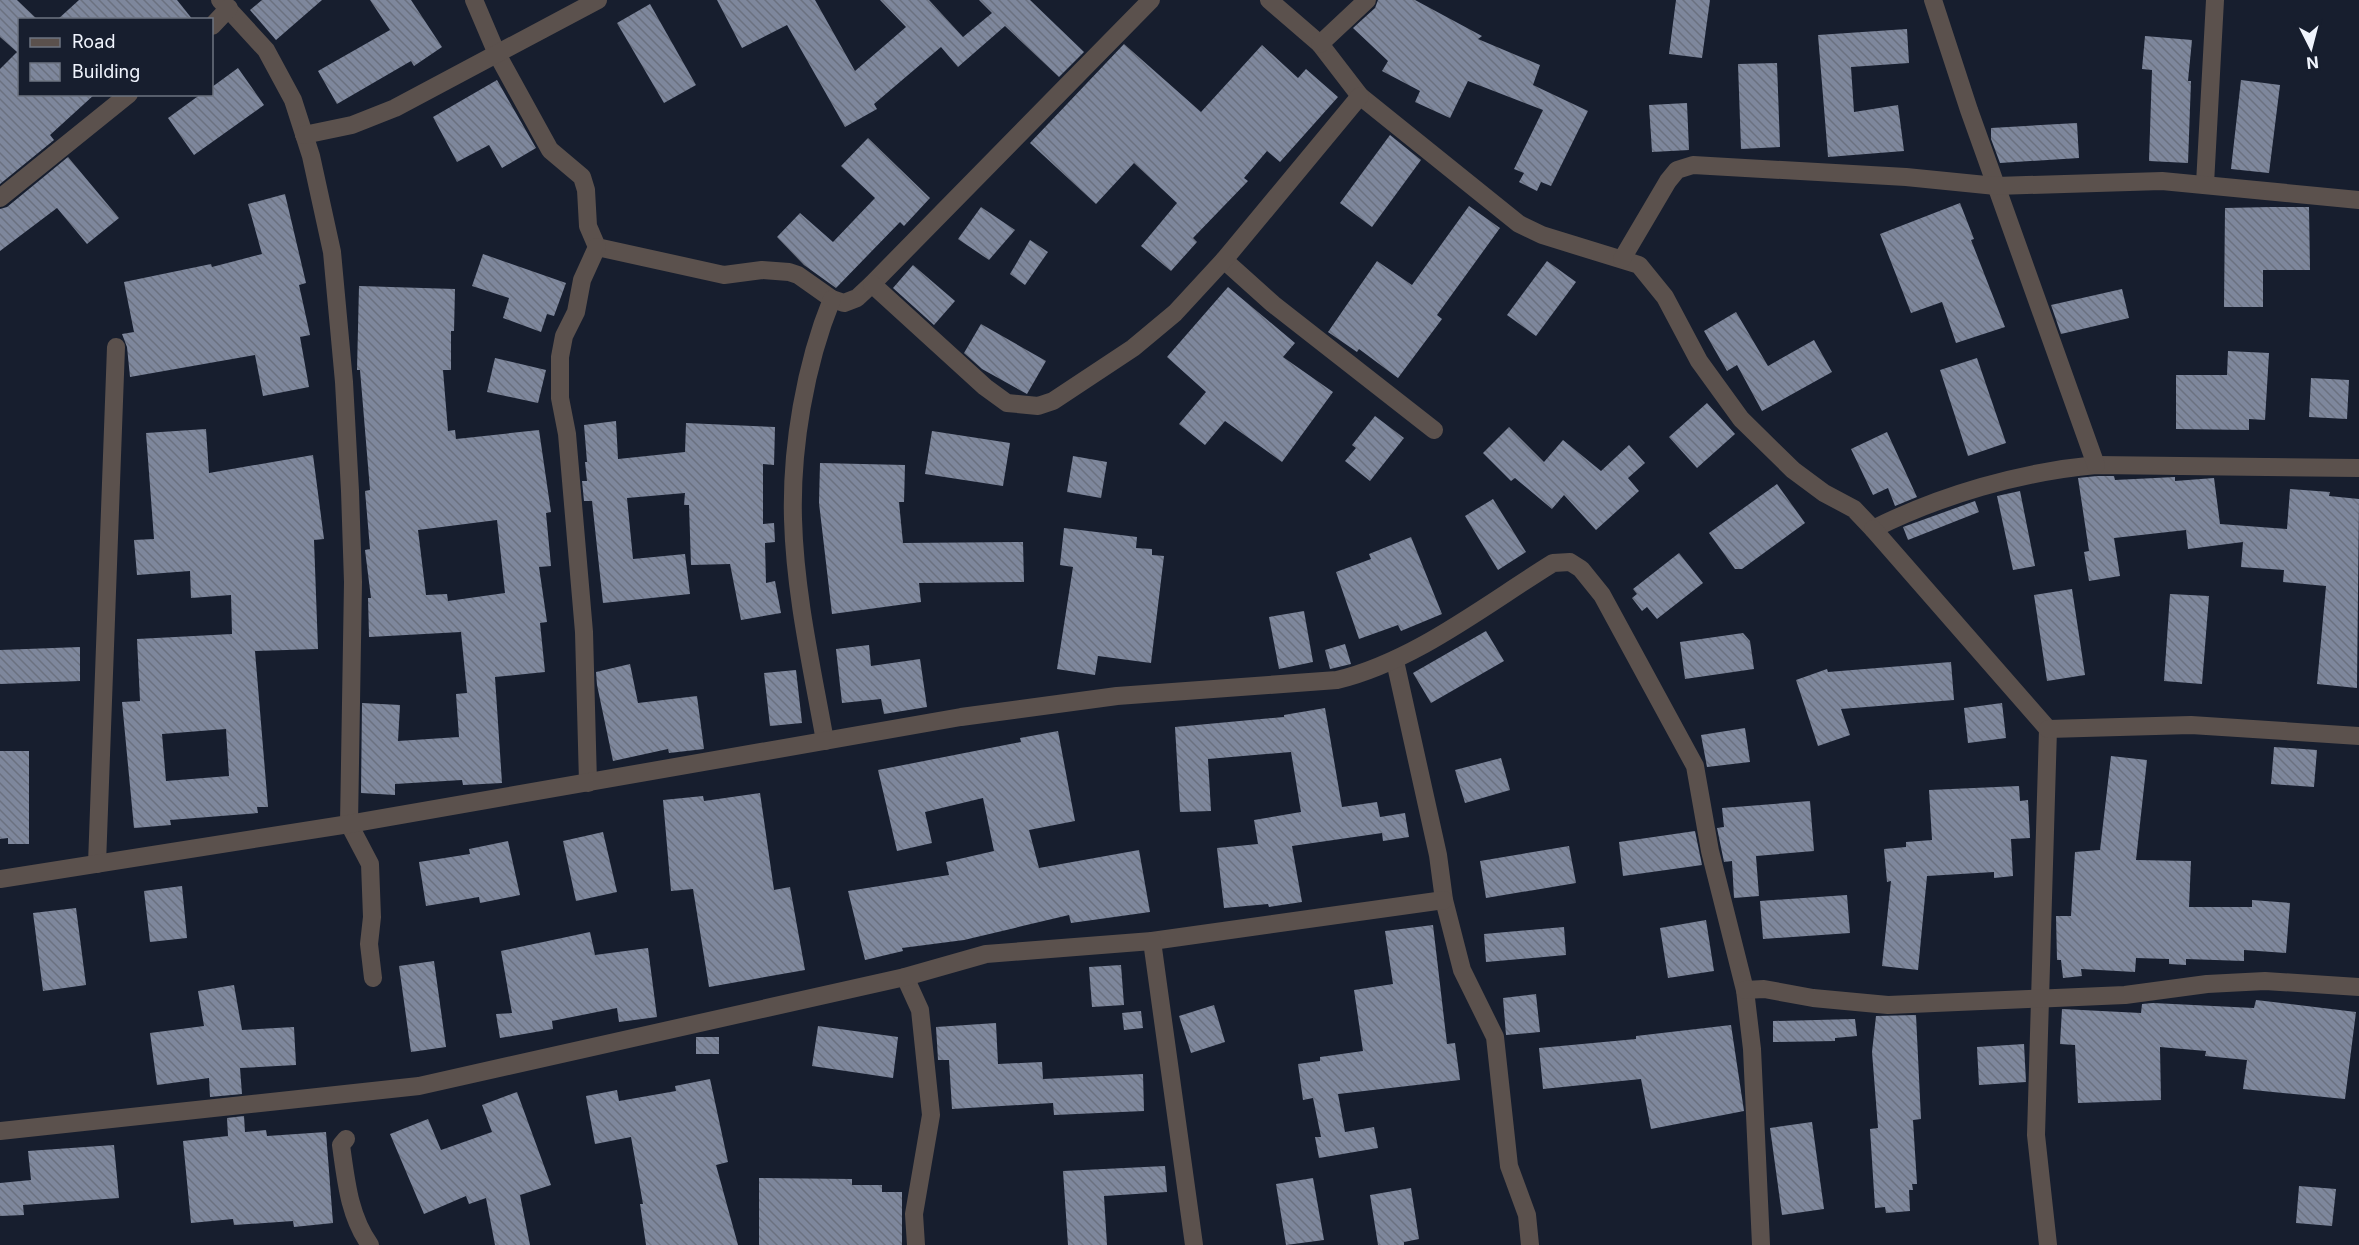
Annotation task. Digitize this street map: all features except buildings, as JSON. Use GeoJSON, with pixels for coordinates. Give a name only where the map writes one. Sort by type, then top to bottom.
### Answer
{"type":"FeatureCollection","features":[{"type":"Feature","properties":{"kind":"street"},"geometry":{"type":"LineString","coordinates":[[474,0],[497,54],[550,150],[582,177],[586,190],[588,226],[597,247],[582,280],[576,312],[564,336],[560,357],[560,398],[567,434],[584,632],[588,783]]}},
{"type":"Feature","properties":{"kind":"street"},"geometry":{"type":"LineString","coordinates":[[304,135],[373,118],[598,0]]}},
{"type":"Feature","properties":{"kind":"street"},"geometry":{"type":"LineString","coordinates":[[597,247],[724,275],[762,270],[789,272],[798,275],[832,299],[850,302],[872,284],[1151,0]]}},
{"type":"Feature","properties":{"kind":"street"},"geometry":{"type":"LineString","coordinates":[[1269,0],[1320,44],[1360,96],[1519,224],[1542,235],[1639,265],[1665,297],[1698,361],[1741,419],[1792,470],[1824,493],[1854,509],[2048,729],[2042,1000],[2036,1135],[2048,1245]]}},
{"type":"Feature","properties":{"kind":"street"},"geometry":{"type":"LineString","coordinates":[[1320,44],[1367,0]]}},
{"type":"Feature","properties":{"kind":"street"},"geometry":{"type":"LineString","coordinates":[[1933,0],[1996,186],[2096,465]]}},
{"type":"Feature","properties":{"kind":"street"},"geometry":{"type":"LineString","coordinates":[[2205,184],[2215,0]]}},
{"type":"Feature","properties":{"kind":"street"},"geometry":{"type":"LineString","coordinates":[[213,24],[225,4],[266,50],[283,76],[304,135],[332,252],[344,382],[353,582],[349,824],[370,864],[372,917],[369,944],[373,978]]}},
{"type":"Feature","properties":{"kind":"street"},"geometry":{"type":"LineString","coordinates":[[0,198],[127,96]]}},
{"type":"Feature","properties":{"kind":"street"},"geometry":{"type":"LineString","coordinates":[[872,284],[985,387],[1007,403],[1038,406],[1070,391],[1133,348],[1174,313],[1224,260],[1360,96]]}},
{"type":"Feature","properties":{"kind":"street"},"geometry":{"type":"LineString","coordinates":[[1622,259],[1668,181],[1677,170],[1693,165],[1906,177],[1996,186],[2162,181],[2359,200]]}},
{"type":"Feature","properties":{"kind":"street"},"geometry":{"type":"LineString","coordinates":[[1224,260],[1274,304],[1434,430]]}},
{"type":"Feature","properties":{"kind":"street"},"geometry":{"type":"LineString","coordinates":[[825,741],[801,606],[793,518],[799,423],[816,339],[832,299]]}},
{"type":"Feature","properties":{"kind":"street"},"geometry":{"type":"LineString","coordinates":[[97,864],[116,347]]}},
{"type":"Feature","properties":{"kind":"street"},"geometry":{"type":"LineString","coordinates":[[1873,529],[1900,514],[2016,478],[2061,468],[2096,465],[2359,468]]}},
{"type":"Feature","properties":{"kind":"street"},"geometry":{"type":"LineString","coordinates":[[0,879],[349,824],[961,717],[1117,696],[1337,680],[1366,673],[1395,661],[1553,563],[1570,562],[1581,569],[1602,595],[1695,766],[1710,851],[1745,990],[1752,1049],[1761,1245]]}},
{"type":"Feature","properties":{"kind":"street"},"geometry":{"type":"LineString","coordinates":[[1395,661],[1438,855],[1444,900],[1462,970],[1495,1037],[1509,1166],[1527,1215],[1530,1245]]}},
{"type":"Feature","properties":{"kind":"street"},"geometry":{"type":"LineString","coordinates":[[2048,729],[2191,725],[2359,736]]}},
{"type":"Feature","properties":{"kind":"street"},"geometry":{"type":"LineString","coordinates":[[0,1131],[419,1086],[905,976],[986,954],[1152,941],[1444,900]]}},
{"type":"Feature","properties":{"kind":"street"},"geometry":{"type":"LineString","coordinates":[[1152,941],[1194,1245]]}},
{"type":"Feature","properties":{"kind":"street"},"geometry":{"type":"LineString","coordinates":[[905,976],[920,1010],[931,1115],[914,1214],[916,1245]]}},
{"type":"Feature","properties":{"kind":"street"},"geometry":{"type":"LineString","coordinates":[[1745,990],[1764,989],[1813,998],[1888,1005],[2125,995],[2207,984],[2265,981],[2359,987]]}},
{"type":"Feature","properties":{"kind":"street"},"geometry":{"type":"LineString","coordinates":[[346,1139],[341,1145],[352,1208],[359,1229],[370,1245]]}}]}
